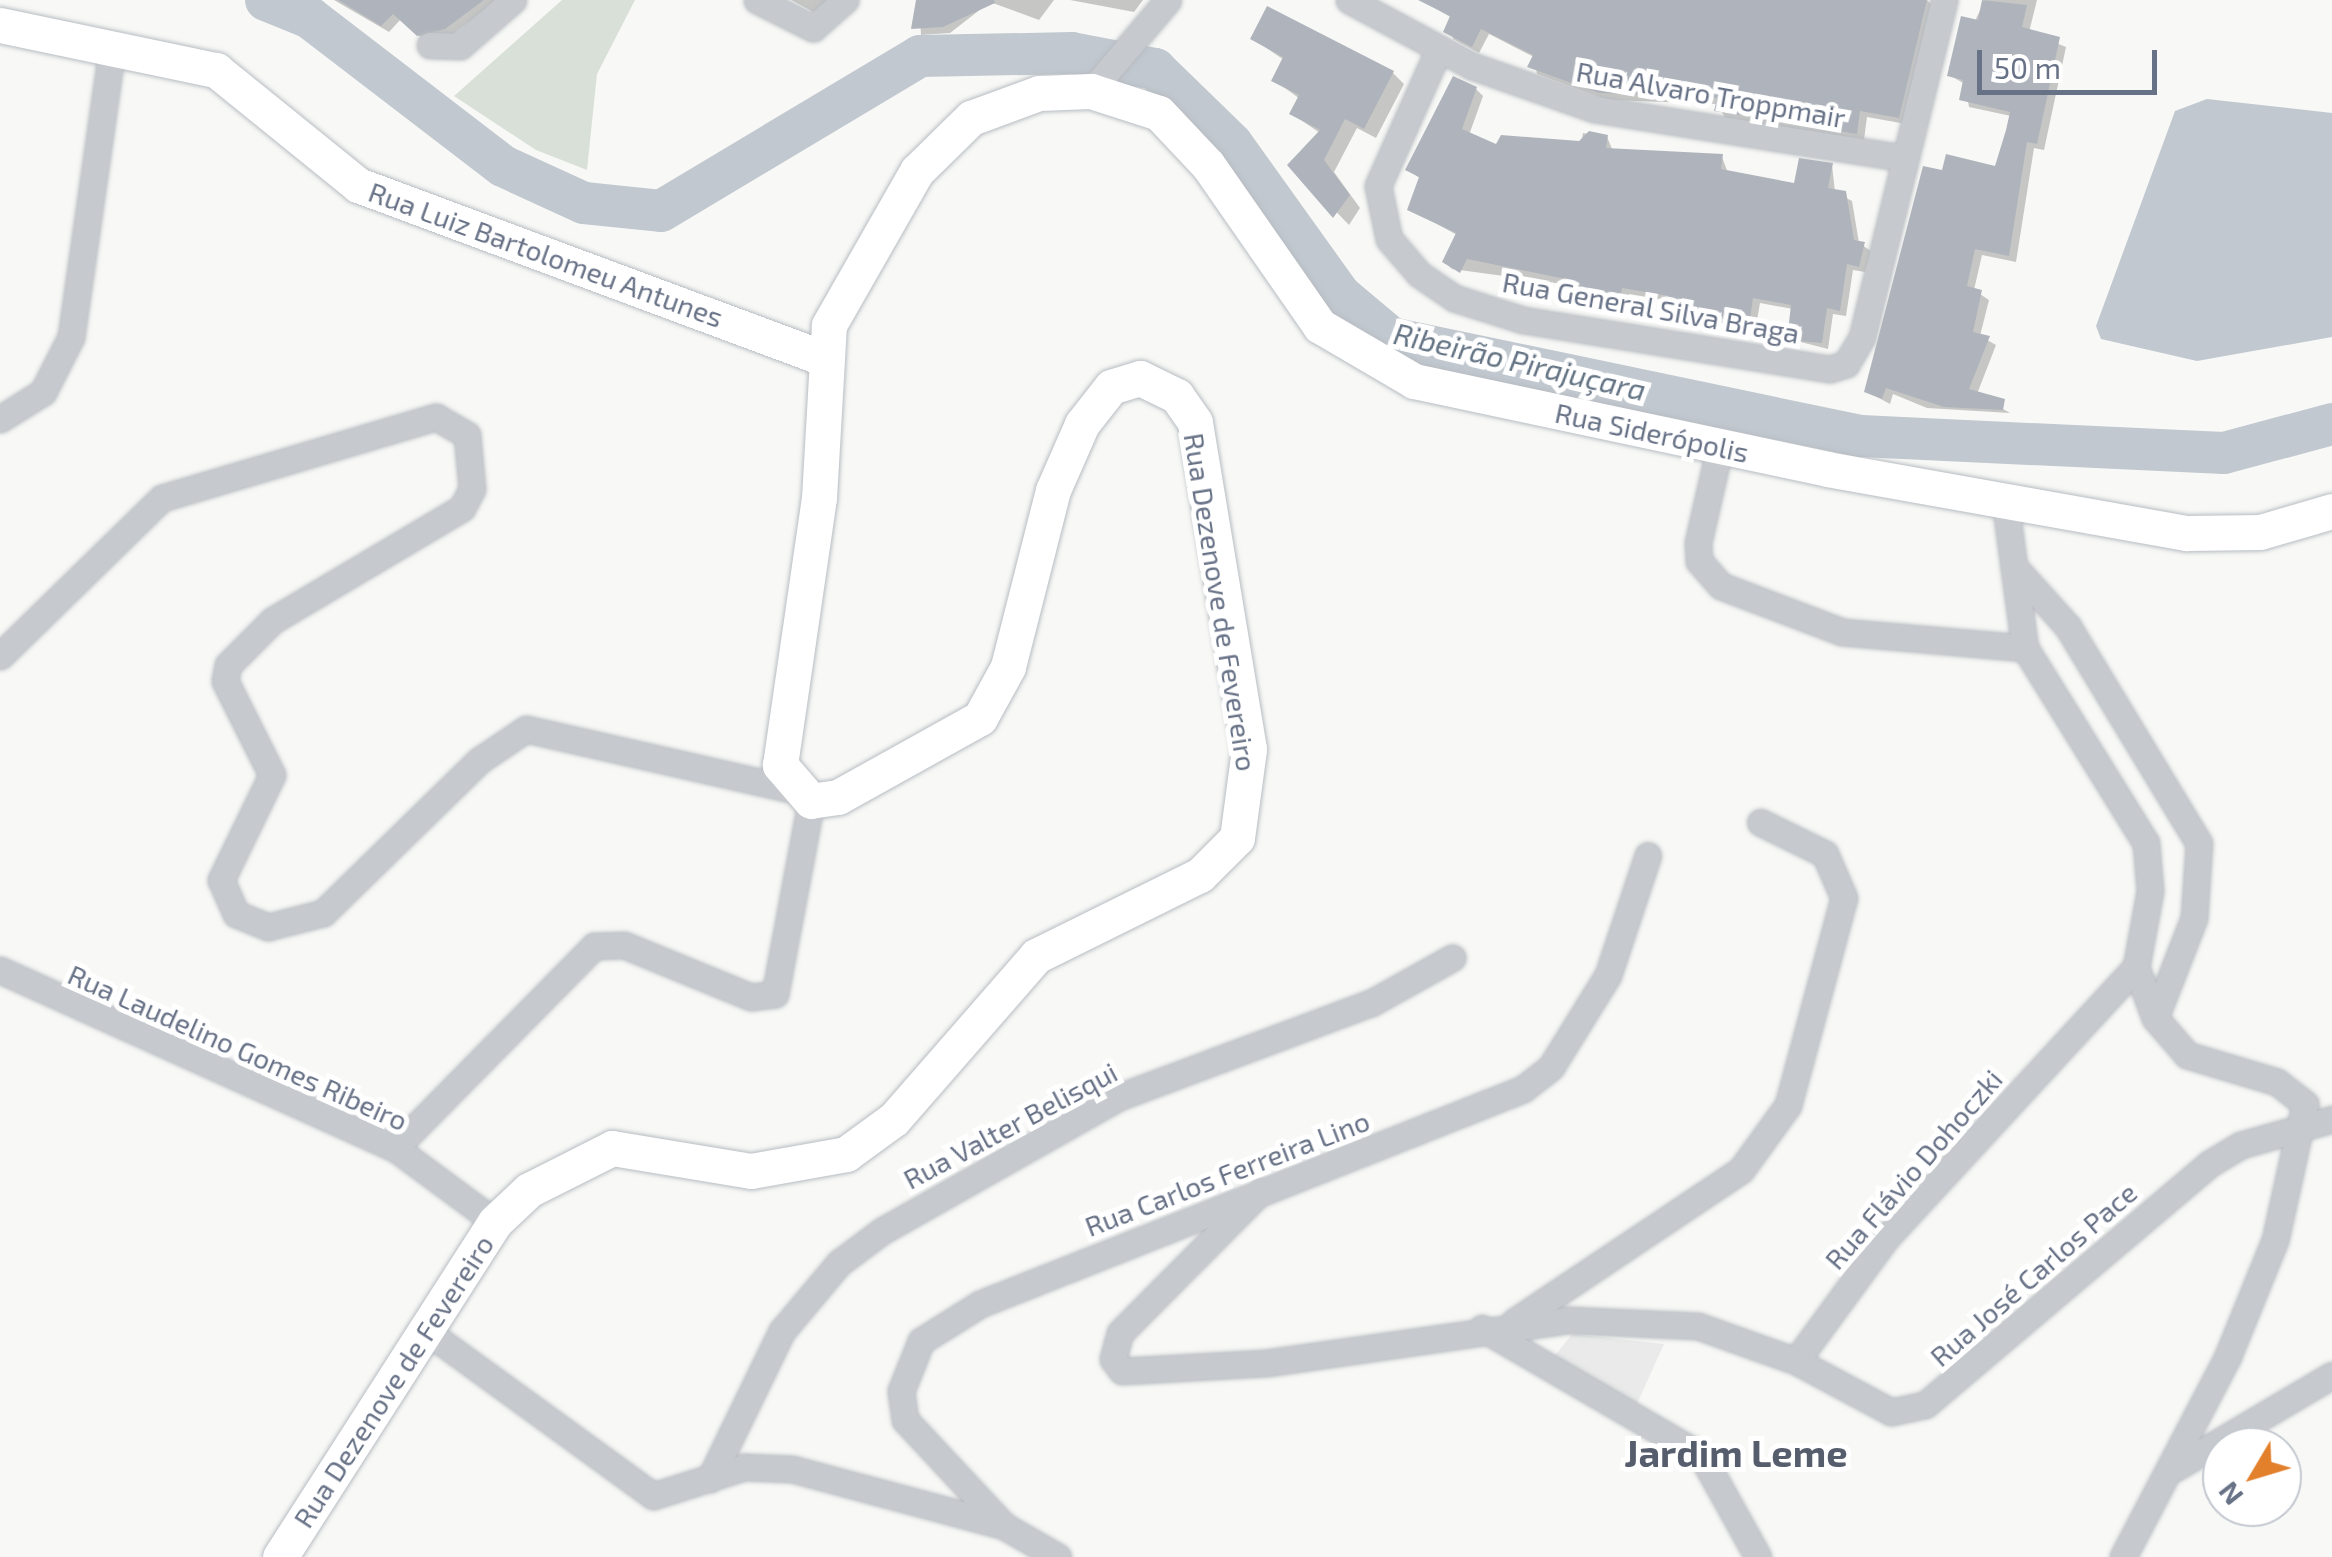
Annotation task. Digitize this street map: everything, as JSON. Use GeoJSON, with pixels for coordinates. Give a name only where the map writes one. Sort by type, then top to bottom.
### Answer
{"type":"FeatureCollection","features":[{"type":"Feature","properties":{"kind":"street"},"geometry":{"type":"LineString","coordinates":[[430,45],[460,46],[513,0]]}},
{"type":"Feature","properties":{"kind":"street"},"geometry":{"type":"LineString","coordinates":[[757,0],[809,28],[823,24],[845,0]]}},
{"type":"Feature","properties":{"kind":"street","name":"Rua Alvaro Troppmair"},"geometry":{"type":"LineString","coordinates":[[1349,0],[1438,51],[1594,109],[1905,158]]}},
{"type":"Feature","properties":{"kind":"street"},"geometry":{"type":"LineString","coordinates":[[1905,158],[1944,0]]}},
{"type":"Feature","properties":{"kind":"street"},"geometry":{"type":"LineString","coordinates":[[396,1148],[594,946],[624,944],[752,997],[774,994],[802,796],[779,751],[818,498],[821,358],[851,276],[943,141],[1000,104],[1091,91],[1160,9]]}},
{"type":"Feature","properties":{"kind":"street","name":"Rua Luiz Bartolomeu Antunes"},"geometry":{"type":"LineString","coordinates":[[0,25],[216,70],[358,185],[821,358]]}},
{"type":"Feature","properties":{"kind":"street"},"geometry":{"type":"LineString","coordinates":[[0,419],[44,392],[71,338],[112,50]]}},
{"type":"Feature","properties":{"kind":"street","name":"Rua General Silva Braga"},"geometry":{"type":"LineString","coordinates":[[1438,51],[1377,199],[1388,239],[1419,274],[1454,298],[1522,320],[1830,368],[1846,364],[1862,336],[1905,158]]}},
{"type":"Feature","properties":{"kind":"street","name":"Rua Siderópolis"},"geometry":{"type":"LineString","coordinates":[[1091,91],[1137,102],[1175,126],[1320,326],[1364,360],[1414,381],[1720,446],[2187,532],[2260,532],[2332,511]]}},
{"type":"Feature","properties":{"kind":"street","name":"Rua Dezenove de Fevereiro"},"geometry":{"type":"LineString","coordinates":[[280,1557],[429,1333],[495,1222],[572,1162],[612,1148],[751,1171],[846,1154],[894,1119],[1036,956],[1200,874],[1237,838],[1250,749],[1196,422],[1176,396],[1127,378],[1082,424],[1053,490],[1008,667],[980,718],[867,785],[802,796]]}},
{"type":"Feature","properties":{"kind":"street"},"geometry":{"type":"LineString","coordinates":[[0,656],[162,498],[436,417],[466,435],[472,489],[462,508],[272,621],[228,665],[224,681],[272,775],[221,880],[236,914],[268,927],[323,913],[480,760],[526,729],[802,796]]}},
{"type":"Feature","properties":{"kind":"street"},"geometry":{"type":"LineString","coordinates":[[1720,446],[1698,553],[1721,586],[1842,632],[2025,648]]}},
{"type":"Feature","properties":{"kind":"street"},"geometry":{"type":"LineString","coordinates":[[2005,501],[2025,648],[2146,843],[2150,891],[2136,967],[2155,1018],[2187,1055],[2296,1090],[2319,1122],[2275,1240],[2174,1468],[2123,1557]]}},
{"type":"Feature","properties":{"kind":"street"},"geometry":{"type":"LineString","coordinates":[[2014,567],[2068,627],[2200,843],[2194,918],[2155,1018]]}},
{"type":"Feature","properties":{"kind":"street"},"geometry":{"type":"LineString","coordinates":[[1514,1322],[1742,1170],[1788,1105],[1844,898],[1825,854],[1760,822]]}},
{"type":"Feature","properties":{"kind":"street","name":"Rua Carlos Ferreira Lino"},"geometry":{"type":"LineString","coordinates":[[1004,1526],[904,1420],[901,1391],[921,1341],[980,1304],[1484,1106],[1552,1067],[1608,976],[1648,855]]}},
{"type":"Feature","properties":{"kind":"street","name":"Rua Valter Belisqui"},"geometry":{"type":"LineString","coordinates":[[710,1479],[782,1331],[839,1263],[882,1231],[1118,1097],[1372,1003],[1452,958]]}},
{"type":"Feature","properties":{"kind":"street","name":"Rua Flávio Dohoczki"},"geometry":{"type":"LineString","coordinates":[[1796,1361],[1886,1238],[2136,967]]}},
{"type":"Feature","properties":{"kind":"street","name":"Rua Laudelino Gomes Ribeiro"},"geometry":{"type":"LineString","coordinates":[[0,970],[396,1148],[495,1222]]}},
{"type":"Feature","properties":{"kind":"street","name":"Rua José Carlos Pace"},"geometry":{"type":"LineString","coordinates":[[1796,1361],[1891,1412],[1925,1405],[2209,1164],[2319,1122]]}},
{"type":"Feature","properties":{"kind":"street"},"geometry":{"type":"LineString","coordinates":[[1261,1191],[1120,1333],[1113,1360],[1131,1375],[1514,1322],[1649,1319],[1796,1361]]}},
{"type":"Feature","properties":{"kind":"street"},"geometry":{"type":"LineString","coordinates":[[1482,1328],[1702,1456],[1758,1557]]}},
{"type":"Feature","properties":{"kind":"street"},"geometry":{"type":"LineString","coordinates":[[429,1333],[634,1487],[662,1498],[744,1467],[792,1469],[1004,1526],[1058,1557]]}},
{"type":"Feature","properties":{"kind":"street"},"geometry":{"type":"LineString","coordinates":[[2174,1468],[2332,1375]]}},
{"type":"Feature","properties":{"kind":"shaded area"},"geometry":{"type":"Polygon","coordinates":[[[562,0],[635,0],[597,74],[587,170],[536,150],[454,96],[562,0]]]}},
{"type":"Feature","properties":{"kind":"shaded area"},"geometry":{"type":"Polygon","coordinates":[[[2207,99],[2332,113],[2332,337],[2197,361],[2101,339],[2096,326],[2175,111],[2207,99]]]}},
{"type":"Feature","properties":{"kind":"shaded area"},"geometry":{"type":"Polygon","coordinates":[[[1572,1334],[1664,1344],[1636,1406],[1553,1358],[1572,1334]]]}},
{"type":"Feature","properties":{"kind":"building"},"geometry":{"type":"Polygon","coordinates":[[[338,0],[484,0],[445,29],[417,36],[393,14],[381,26],[338,0]]]}},
{"type":"Feature","properties":{"kind":"building"},"geometry":{"type":"Polygon","coordinates":[[[916,0],[995,3],[943,27],[911,29],[916,0]]]}},
{"type":"Feature","properties":{"kind":"building"},"geometry":{"type":"Polygon","coordinates":[[[1418,0],[1927,0],[1899,118],[1860,111],[1857,134],[1714,111],[1717,98],[1599,93],[1527,67],[1533,55],[1481,29],[1472,47],[1443,32],[1450,16],[1418,0]]]}},
{"type":"Feature","properties":{"kind":"building"},"geometry":{"type":"Polygon","coordinates":[[[1982,0],[2027,5],[2022,27],[2060,37],[2037,144],[2027,142],[2009,256],[1975,249],[1967,286],[1982,290],[1973,332],[1990,336],[1969,389],[2005,399],[2003,410],[1944,407],[1886,388],[1882,399],[1864,392],[1923,166],[1942,170],[1946,154],[1995,166],[2006,130],[2010,112],[1959,100],[1963,80],[1947,76],[1961,16],[1978,20],[1982,0]]]}},
{"type":"Feature","properties":{"kind":"building"},"geometry":{"type":"Polygon","coordinates":[[[1267,6],[1394,71],[1364,129],[1345,119],[1324,160],[1350,195],[1333,218],[1287,165],[1320,130],[1289,114],[1299,95],[1271,81],[1283,57],[1250,39],[1267,6]]]}},
{"type":"Feature","properties":{"kind":"building"},"geometry":{"type":"Polygon","coordinates":[[[1453,76],[1477,87],[1462,129],[1496,144],[1501,135],[1579,141],[1589,131],[1608,135],[1606,148],[1723,154],[1721,169],[1794,183],[1799,158],[1833,163],[1828,188],[1846,191],[1854,240],[1865,242],[1859,267],[1847,264],[1840,311],[1827,308],[1822,343],[1787,340],[1791,305],[1753,298],[1749,326],[1668,305],[1669,296],[1622,288],[1620,303],[1572,298],[1575,281],[1467,259],[1460,273],[1442,262],[1456,233],[1407,210],[1419,177],[1405,170],[1453,76]]]}},
{"type":"Feature","properties":{"kind":"waterway","name":"Ribeirão Pirajuçara"},"geometry":{"type":"LineString","coordinates":[[266,0],[310,18],[503,166],[584,203],[661,211],[920,56],[1072,53],[1155,69],[1232,144],[1340,295],[1391,338],[1861,436],[2224,453],[2332,424]]}},
{"type":"Feature","properties":{"kind":"district","name":"Jardim Leme"},"geometry":{"type":"Point","coordinates":[1736,1453]}}]}
